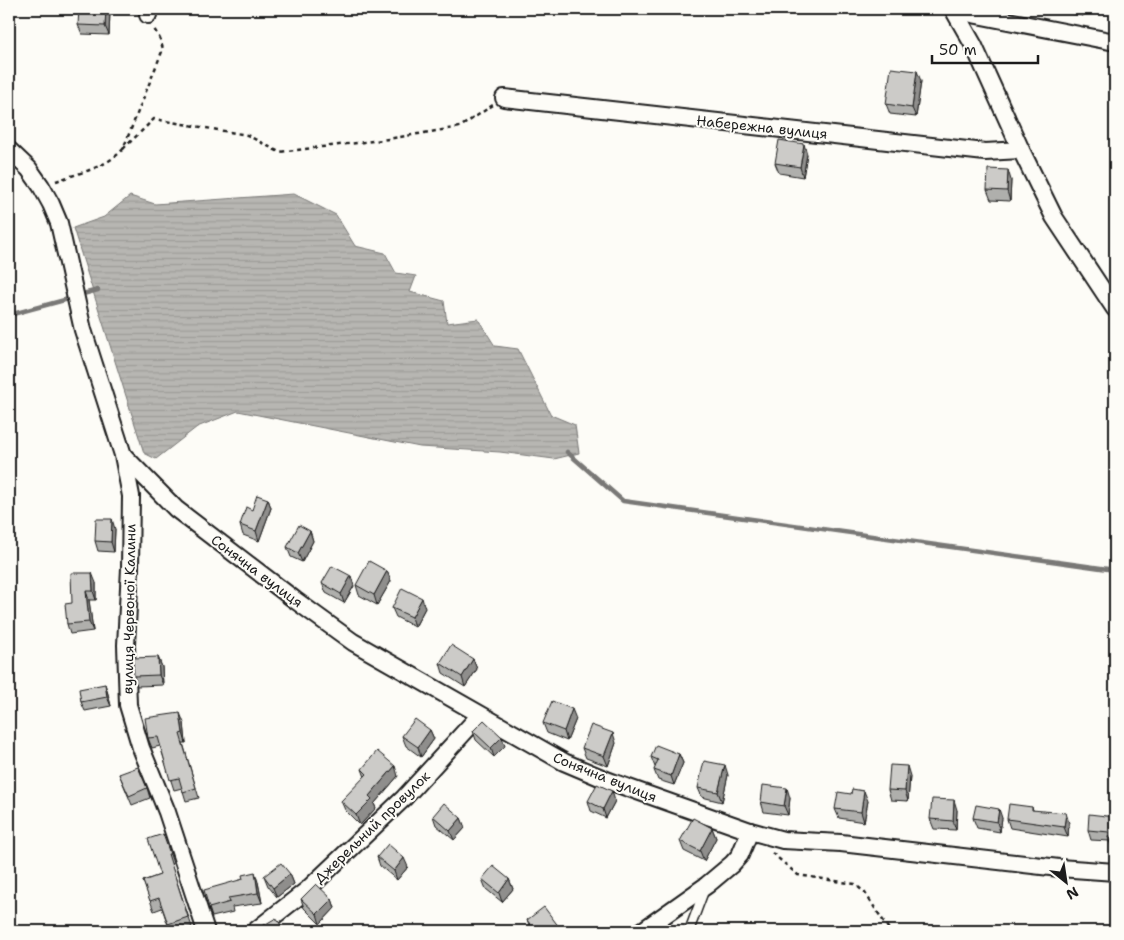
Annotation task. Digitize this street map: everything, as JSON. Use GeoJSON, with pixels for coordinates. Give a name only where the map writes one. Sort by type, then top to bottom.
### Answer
{"type":"FeatureCollection","features":[{"type":"Feature","properties":{"kind":"street"},"geometry":{"type":"LineString","coordinates":[[953,9],[974,46],[1054,217],[1115,309]]}},
{"type":"Feature","properties":{"kind":"street"},"geometry":{"type":"LineString","coordinates":[[958,9],[972,14],[1115,42]]}},
{"type":"Feature","properties":{"kind":"street","name":"Набережна вулиця"},"geometry":{"type":"LineString","coordinates":[[504,98],[985,152],[1021,150]]}},
{"type":"Feature","properties":{"kind":"street","name":"вулиця Червоної Калини"},"geometry":{"type":"LineString","coordinates":[[9,150],[29,170],[41,186],[59,222],[83,330],[123,454],[131,496],[126,645],[128,705],[142,748],[167,812],[206,931]]}},
{"type":"Feature","properties":{"kind":"street","name":"Сонячна вулиця"},"geometry":{"type":"LineString","coordinates":[[123,454],[176,508],[294,600],[353,642],[564,762],[609,781],[750,831],[783,840],[841,843],[1058,868],[1115,872]]}},
{"type":"Feature","properties":{"kind":"street","name":"Джерельний провулок"},"geometry":{"type":"LineString","coordinates":[[255,931],[307,890],[404,798],[480,715]]}},
{"type":"Feature","properties":{"kind":"street"},"geometry":{"type":"LineString","coordinates":[[642,931],[707,885],[732,864],[740,855],[750,831]]}},
{"type":"Feature","properties":{"kind":"lane"},"geometry":{"type":"LineString","coordinates":[[689,931],[707,885]]}},
{"type":"Feature","properties":{"kind":"path"},"geometry":{"type":"LineString","coordinates":[[123,149],[163,50],[160,39],[149,20],[148,12]]}},
{"type":"Feature","properties":{"kind":"path"},"geometry":{"type":"LineString","coordinates":[[41,186],[116,158],[154,119],[247,135],[279,152],[382,140],[460,127],[504,98]]}},
{"type":"Feature","properties":{"kind":"path"},"geometry":{"type":"LineString","coordinates":[[767,848],[798,875],[855,884],[875,908],[890,931]]}},
{"type":"Feature","properties":{"kind":"shaded area"},"geometry":{"type":"Polygon","coordinates":[[[294,194],[336,215],[355,246],[385,253],[396,273],[416,276],[410,292],[444,301],[447,323],[478,319],[495,346],[518,349],[551,415],[575,425],[579,453],[554,459],[500,452],[420,447],[238,411],[197,427],[156,459],[144,453],[73,228],[104,217],[130,196],[155,204],[294,194]]]}},
{"type":"Feature","properties":{"kind":"building"},"geometry":{"type":"Polygon","coordinates":[[[79,9],[106,9],[105,26],[78,25],[79,9]]]}},
{"type":"Feature","properties":{"kind":"building"},"geometry":{"type":"Polygon","coordinates":[[[891,68],[917,71],[912,108],[886,104],[891,68]]]}},
{"type":"Feature","properties":{"kind":"building"},"geometry":{"type":"Polygon","coordinates":[[[779,140],[804,144],[800,167],[775,163],[779,140]]]}},
{"type":"Feature","properties":{"kind":"building"},"geometry":{"type":"Polygon","coordinates":[[[988,169],[1008,170],[1007,191],[987,190],[988,169]]]}},
{"type":"Feature","properties":{"kind":"building"},"geometry":{"type":"Polygon","coordinates":[[[257,495],[268,499],[256,531],[240,525],[246,507],[252,510],[257,495]]]}},
{"type":"Feature","properties":{"kind":"building"},"geometry":{"type":"Polygon","coordinates":[[[96,519],[112,519],[111,542],[95,541],[96,519]]]}},
{"type":"Feature","properties":{"kind":"building"},"geometry":{"type":"Polygon","coordinates":[[[299,525],[310,531],[298,553],[287,547],[299,525]]]}},
{"type":"Feature","properties":{"kind":"building"},"geometry":{"type":"Polygon","coordinates":[[[369,561],[387,571],[374,595],[356,585],[369,561]]]}},
{"type":"Feature","properties":{"kind":"building"},"geometry":{"type":"Polygon","coordinates":[[[332,566],[351,576],[341,594],[322,583],[332,566]]]}},
{"type":"Feature","properties":{"kind":"building"},"geometry":{"type":"Polygon","coordinates":[[[71,573],[92,573],[93,591],[86,591],[89,622],[67,624],[65,604],[72,603],[71,573]]]}},
{"type":"Feature","properties":{"kind":"building"},"geometry":{"type":"Polygon","coordinates":[[[402,588],[422,598],[412,617],[392,608],[402,588]]]}},
{"type":"Feature","properties":{"kind":"building"},"geometry":{"type":"Polygon","coordinates":[[[451,645],[473,659],[462,677],[440,663],[451,645]]]}},
{"type":"Feature","properties":{"kind":"building"},"geometry":{"type":"Polygon","coordinates":[[[158,657],[159,675],[134,676],[133,658],[158,657]]]}},
{"type":"Feature","properties":{"kind":"building"},"geometry":{"type":"Polygon","coordinates":[[[105,684],[107,697],[81,702],[79,689],[105,684]]]}},
{"type":"Feature","properties":{"kind":"building"},"geometry":{"type":"Polygon","coordinates":[[[552,701],[572,709],[564,731],[543,723],[552,701]]]}},
{"type":"Feature","properties":{"kind":"building"},"geometry":{"type":"Polygon","coordinates":[[[180,713],[183,733],[180,734],[196,788],[183,792],[179,778],[170,780],[158,737],[148,738],[145,718],[180,713]]]}},
{"type":"Feature","properties":{"kind":"building"},"geometry":{"type":"Polygon","coordinates":[[[415,719],[430,730],[418,747],[402,736],[415,719]]]}},
{"type":"Feature","properties":{"kind":"building"},"geometry":{"type":"Polygon","coordinates":[[[484,720],[502,737],[491,748],[473,731],[484,720]]]}},
{"type":"Feature","properties":{"kind":"building"},"geometry":{"type":"Polygon","coordinates":[[[591,725],[613,733],[604,756],[582,748],[591,725]]]}},
{"type":"Feature","properties":{"kind":"building"},"geometry":{"type":"Polygon","coordinates":[[[656,745],[679,754],[671,776],[654,770],[658,760],[651,757],[656,745]]]}},
{"type":"Feature","properties":{"kind":"building"},"geometry":{"type":"Polygon","coordinates":[[[377,751],[395,766],[369,796],[372,799],[356,815],[341,801],[367,774],[362,769],[377,751]]]}},
{"type":"Feature","properties":{"kind":"building"},"geometry":{"type":"Polygon","coordinates":[[[704,761],[725,765],[718,792],[698,788],[704,761]]]}},
{"type":"Feature","properties":{"kind":"building"},"geometry":{"type":"Polygon","coordinates":[[[890,765],[907,766],[905,791],[888,790],[890,765]]]}},
{"type":"Feature","properties":{"kind":"building"},"geometry":{"type":"Polygon","coordinates":[[[138,767],[147,788],[129,796],[119,774],[138,767]]]}},
{"type":"Feature","properties":{"kind":"building"},"geometry":{"type":"Polygon","coordinates":[[[597,784],[612,791],[603,809],[588,801],[597,784]]]}},
{"type":"Feature","properties":{"kind":"building"},"geometry":{"type":"Polygon","coordinates":[[[763,785],[787,788],[784,806],[761,802],[763,785]]]}},
{"type":"Feature","properties":{"kind":"building"},"geometry":{"type":"Polygon","coordinates":[[[852,789],[864,791],[861,812],[835,809],[838,792],[851,794],[852,789]]]}},
{"type":"Feature","properties":{"kind":"building"},"geometry":{"type":"Polygon","coordinates":[[[932,799],[954,800],[953,821],[930,819],[932,799]]]}},
{"type":"Feature","properties":{"kind":"building"},"geometry":{"type":"Polygon","coordinates":[[[444,803],[461,818],[450,831],[433,816],[444,803]]]}},
{"type":"Feature","properties":{"kind":"building"},"geometry":{"type":"Polygon","coordinates":[[[1009,804],[1032,807],[1032,810],[1066,813],[1064,827],[1007,819],[1009,804]]]}},
{"type":"Feature","properties":{"kind":"building"},"geometry":{"type":"Polygon","coordinates":[[[976,805],[999,809],[997,822],[973,818],[976,805]]]}},
{"type":"Feature","properties":{"kind":"building"},"geometry":{"type":"Polygon","coordinates":[[[1089,814],[1115,817],[1115,839],[1108,838],[1109,832],[1088,830],[1089,814]]]}},
{"type":"Feature","properties":{"kind":"building"},"geometry":{"type":"Polygon","coordinates":[[[693,818],[712,828],[700,851],[680,841],[693,818]]]}},
{"type":"Feature","properties":{"kind":"building"},"geometry":{"type":"Polygon","coordinates":[[[163,834],[188,917],[168,924],[159,898],[150,901],[143,881],[160,875],[148,839],[163,834]]]}},
{"type":"Feature","properties":{"kind":"building"},"geometry":{"type":"Polygon","coordinates":[[[388,844],[404,858],[394,871],[377,857],[388,844]]]}},
{"type":"Feature","properties":{"kind":"building"},"geometry":{"type":"Polygon","coordinates":[[[281,863],[290,874],[273,888],[264,876],[281,863]]]}},
{"type":"Feature","properties":{"kind":"building"},"geometry":{"type":"Polygon","coordinates":[[[493,866],[509,879],[499,893],[482,879],[493,866]]]}},
{"type":"Feature","properties":{"kind":"building"},"geometry":{"type":"Polygon","coordinates":[[[255,872],[258,893],[228,898],[230,902],[209,908],[204,890],[243,879],[242,875],[255,872]]]}},
{"type":"Feature","properties":{"kind":"building"},"geometry":{"type":"Polygon","coordinates":[[[316,884],[332,899],[317,914],[301,899],[316,884]]]}},
{"type":"Feature","properties":{"kind":"building"},"geometry":{"type":"Polygon","coordinates":[[[544,907],[559,927],[553,931],[535,931],[527,920],[544,907]]]}},
{"type":"Feature","properties":{"kind":"building"},"geometry":{"type":"Polygon","coordinates":[[[276,918],[285,931],[261,931],[259,928],[276,918]]]}},
{"type":"Feature","properties":{"kind":"waterway"},"geometry":{"type":"LineString","coordinates":[[79,295],[98,290]]}},
{"type":"Feature","properties":{"kind":"waterway"},"geometry":{"type":"LineString","coordinates":[[9,315],[72,298]]}},
{"type":"Feature","properties":{"kind":"waterway"},"geometry":{"type":"LineString","coordinates":[[567,452],[623,501],[1115,570]]}}]}
